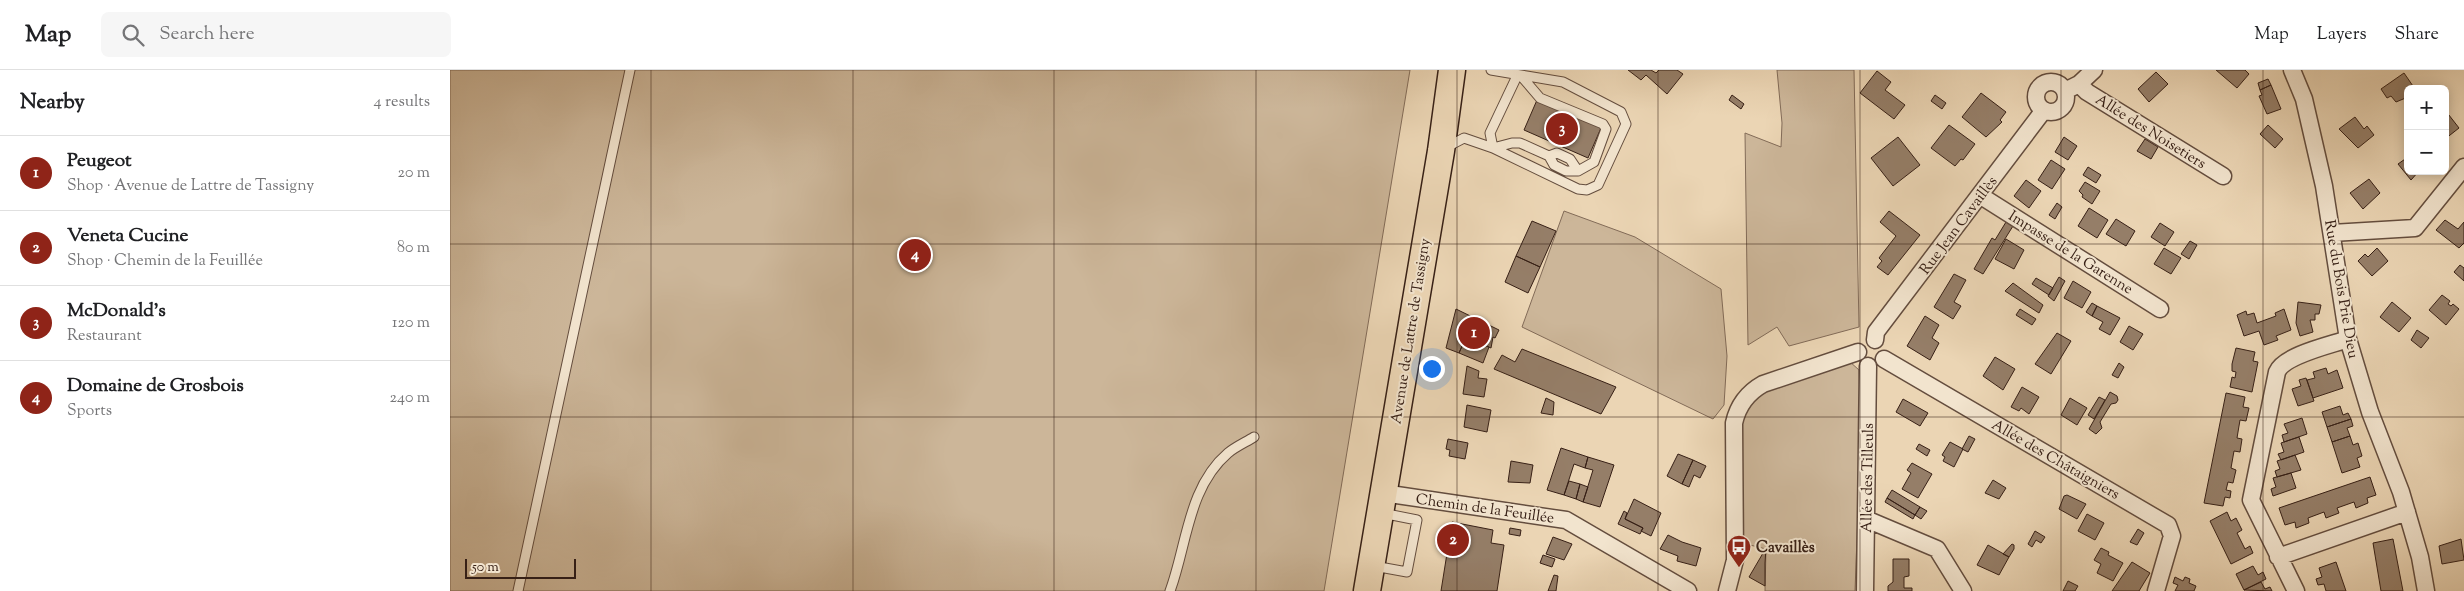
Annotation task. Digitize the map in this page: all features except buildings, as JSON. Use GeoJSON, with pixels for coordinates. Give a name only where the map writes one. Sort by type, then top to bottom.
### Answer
{"type":"FeatureCollection","features":[{"type":"Feature","properties":{"kind":"main road"},"geometry":{"type":"LineString","coordinates":[[1352,591],[1412,236],[1437,70]]}},
{"type":"Feature","properties":{"kind":"main road","name":"Avenue de Lattre de Tassigny"},"geometry":{"type":"LineString","coordinates":[[1367,591],[1441,151],[1452,70]]}},
{"type":"Feature","properties":{"kind":"street"},"geometry":{"type":"LineString","coordinates":[[2064,91],[2079,84],[2094,70]]}},
{"type":"Feature","properties":{"kind":"street","name":"Rue du Bois Prie Dieu"},"geometry":{"type":"LineString","coordinates":[[2292,70],[2304,99],[2311,126],[2332,233],[2348,339],[2370,412],[2407,512],[2426,591]]}},
{"type":"Feature","properties":{"kind":"street"},"geometry":{"type":"LineString","coordinates":[[2051,76],[2064,91],[2065,101],[2060,109],[2050,112],[2038,105],[2036,96],[2040,87],[2051,76]]}},
{"type":"Feature","properties":{"kind":"street","name":"Allée des Noisetiers"},"geometry":{"type":"LineString","coordinates":[[2079,84],[2088,92],[2223,176]]}},
{"type":"Feature","properties":{"kind":"street","name":"Rue Jean Cavaillès"},"geometry":{"type":"LineString","coordinates":[[1875,340],[1876,332],[1981,196],[2044,110]]}},
{"type":"Feature","properties":{"kind":"street"},"geometry":{"type":"LineString","coordinates":[[2332,233],[2415,228],[2464,168]]}},
{"type":"Feature","properties":{"kind":"street","name":"Impasse de la Garenne"},"geometry":{"type":"LineString","coordinates":[[1981,196],[2160,308]]}},
{"type":"Feature","properties":{"kind":"street"},"geometry":{"type":"LineString","coordinates":[[2296,591],[2251,500],[2277,372],[2280,366],[2288,360],[2348,339]]}},
{"type":"Feature","properties":{"kind":"street"},"geometry":{"type":"LineString","coordinates":[[1726,591],[1734,560],[1734,423],[1741,404],[1750,392],[1763,384],[1858,352],[1862,344],[1875,340],[1884,347],[1884,359],[1877,365],[1868,366],[1861,360],[1858,352]]}},
{"type":"Feature","properties":{"kind":"street","name":"Allée des Châtaigniers"},"geometry":{"type":"LineString","coordinates":[[1884,359],[2168,526],[2172,536],[2156,591]]}},
{"type":"Feature","properties":{"kind":"street","name":"Allée des Tilleuls"},"geometry":{"type":"LineString","coordinates":[[1865,591],[1868,366]]}},
{"type":"Feature","properties":{"kind":"street","name":"Chemin de la Feuillée"},"geometry":{"type":"LineString","coordinates":[[1381,503],[1566,520],[1688,591]]}},
{"type":"Feature","properties":{"kind":"street"},"geometry":{"type":"LineString","coordinates":[[2278,556],[2407,512]]}},
{"type":"Feature","properties":{"kind":"street"},"geometry":{"type":"LineString","coordinates":[[1866,519],[1937,549],[1963,591]]}},
{"type":"Feature","properties":{"kind":"lane"},"geometry":{"type":"LineString","coordinates":[[518,591],[630,70]]}},
{"type":"Feature","properties":{"kind":"lane"},"geometry":{"type":"LineString","coordinates":[[1441,151],[1464,138],[1493,148],[1578,189],[1587,190],[1598,185],[1626,124],[1620,112],[1563,82],[1491,70]]}},
{"type":"Feature","properties":{"kind":"lane"},"geometry":{"type":"LineString","coordinates":[[1493,148],[1490,133],[1519,76]]}},
{"type":"Feature","properties":{"kind":"lane"},"geometry":{"type":"LineString","coordinates":[[1493,148],[1520,143],[1549,156],[1554,165],[1566,171],[1578,171],[1594,162],[1606,129],[1603,124],[1540,98],[1519,76]]}},
{"type":"Feature","properties":{"kind":"lane"},"geometry":{"type":"LineString","coordinates":[[1170,591],[1180,563],[1185,529],[1205,482],[1227,454],[1254,437]]}},
{"type":"Feature","properties":{"kind":"lane"},"geometry":{"type":"LineString","coordinates":[[1372,565],[1407,572],[1417,520],[1381,503]]}},
{"type":"Feature","properties":{"kind":"shaded area"},"geometry":{"type":"Polygon","coordinates":[[[450,70],[1410,70],[1324,591],[450,591],[450,70]]]}},
{"type":"Feature","properties":{"kind":"shaded area"},"geometry":{"type":"Polygon","coordinates":[[[1777,70],[1854,70],[1859,327],[1789,346],[1777,327],[1748,345],[1745,133],[1781,147],[1782,123],[1777,70]]]}},
{"type":"Feature","properties":{"kind":"shaded area"},"geometry":{"type":"Polygon","coordinates":[[[1564,211],[1635,237],[1721,289],[1727,356],[1724,405],[1713,419],[1522,327],[1564,211]]]}},
{"type":"Feature","properties":{"kind":"shaded area"},"geometry":{"type":"Polygon","coordinates":[[[1849,361],[1859,370],[1861,429],[1855,591],[1765,591],[1766,549],[1742,543],[1739,468],[1742,427],[1746,411],[1752,399],[1769,389],[1849,361]]]}},
{"type":"Feature","properties":{"kind":"place","name":"McDonald's"},"geometry":{"type":"Point","coordinates":[1562,129]}},
{"type":"Feature","properties":{"kind":"place","name":"Domaine de Grosbois"},"geometry":{"type":"Point","coordinates":[915,255]}},
{"type":"Feature","properties":{"kind":"place","name":"Peugeot"},"geometry":{"type":"Point","coordinates":[1474,333]}},
{"type":"Feature","properties":{"kind":"place","name":"Veneta Cucine"},"geometry":{"type":"Point","coordinates":[1453,540]}},
{"type":"Feature","properties":{"kind":"place","name":"Cavaillès"},"geometry":{"type":"Point","coordinates":[1739,568]}}]}
